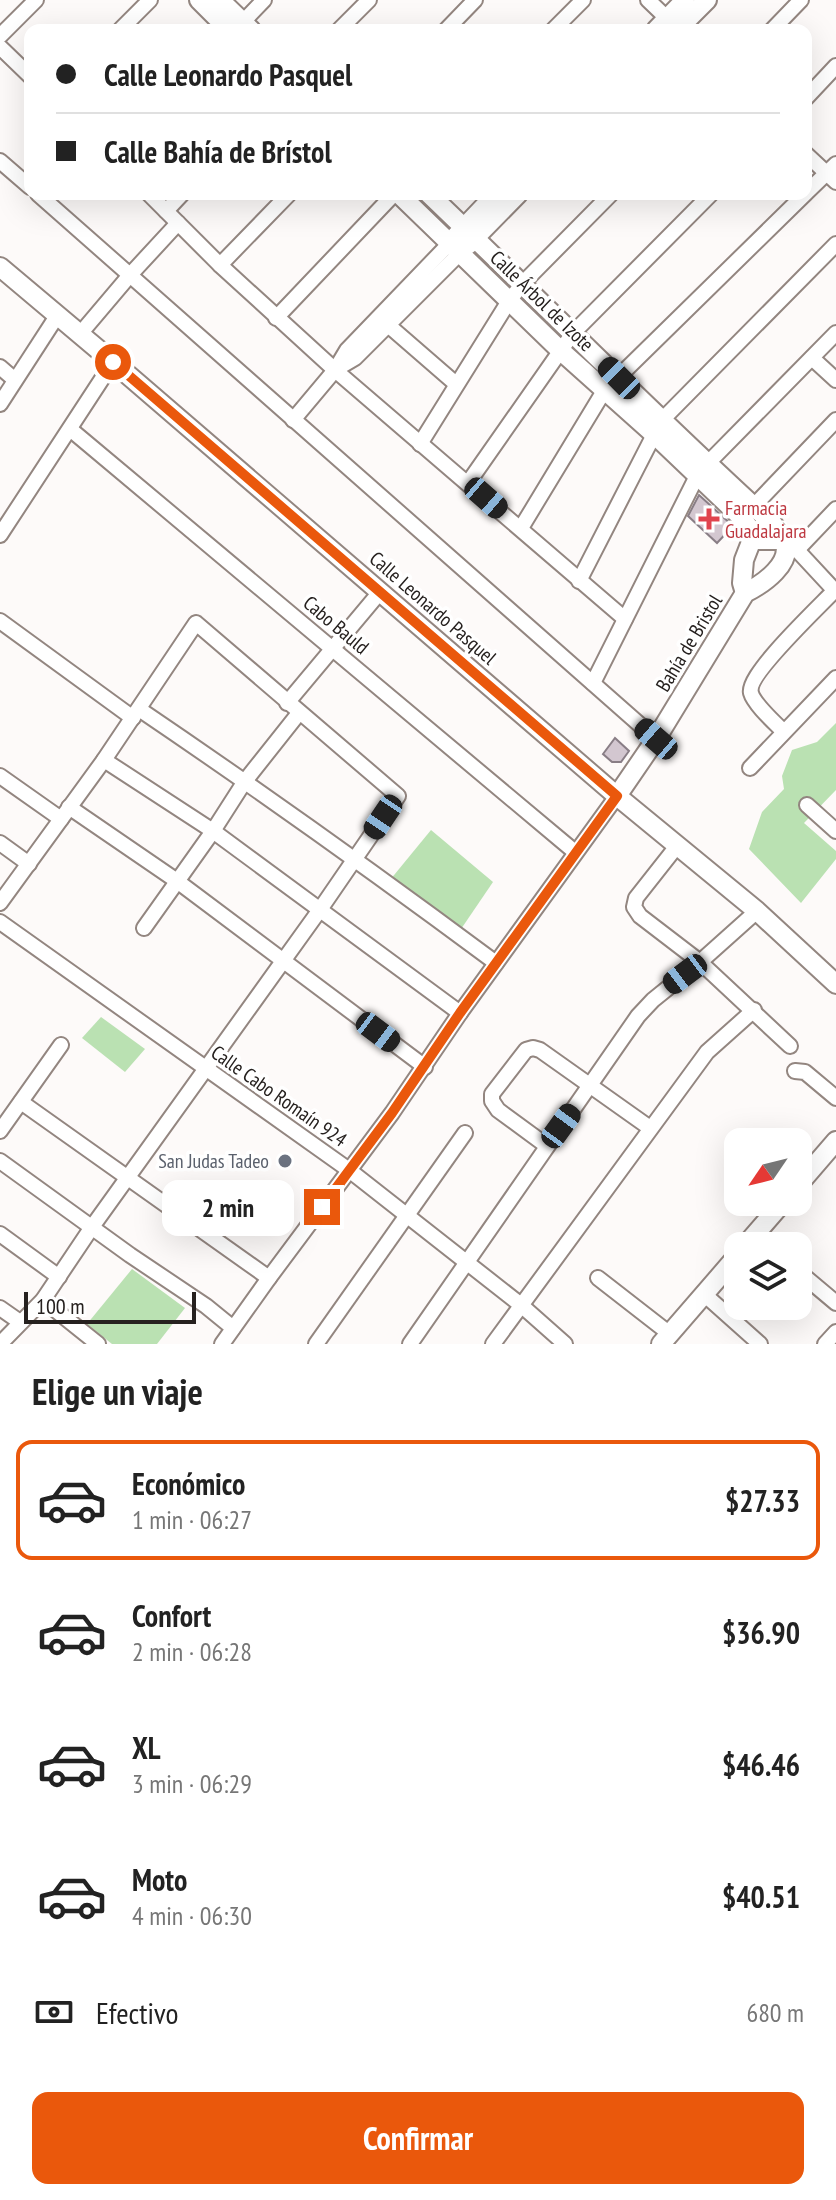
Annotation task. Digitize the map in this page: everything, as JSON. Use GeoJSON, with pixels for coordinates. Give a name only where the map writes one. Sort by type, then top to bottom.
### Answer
{"type":"FeatureCollection","features":[{"type":"Feature","properties":{"kind":"street"},"geometry":{"type":"LineString","coordinates":[[0,36],[36,0]]}},
{"type":"Feature","properties":{"kind":"street"},"geometry":{"type":"LineString","coordinates":[[126,24],[150,0]]}},
{"type":"Feature","properties":{"kind":"street"},"geometry":{"type":"LineString","coordinates":[[199,0],[233,24]]}},
{"type":"Feature","properties":{"kind":"street"},"geometry":{"type":"LineString","coordinates":[[220,0],[236,24]]}},
{"type":"Feature","properties":{"kind":"street"},"geometry":{"type":"LineString","coordinates":[[243,24],[264,0]]}},
{"type":"Feature","properties":{"kind":"street"},"geometry":{"type":"LineString","coordinates":[[345,24],[369,0]]}},
{"type":"Feature","properties":{"kind":"street"},"geometry":{"type":"LineString","coordinates":[[452,24],[475,0]]}},
{"type":"Feature","properties":{"kind":"street"},"geometry":{"type":"LineString","coordinates":[[559,24],[583,0]]}},
{"type":"Feature","properties":{"kind":"street"},"geometry":{"type":"LineString","coordinates":[[648,0],[668,24]]}},
{"type":"Feature","properties":{"kind":"street"},"geometry":{"type":"LineString","coordinates":[[673,24],[685,0]]}},
{"type":"Feature","properties":{"kind":"street"},"geometry":{"type":"LineString","coordinates":[[676,24],[707,0]]}},
{"type":"Feature","properties":{"kind":"street"},"geometry":{"type":"LineString","coordinates":[[778,24],[801,0]]}},
{"type":"Feature","properties":{"kind":"street"},"geometry":{"type":"LineString","coordinates":[[0,47],[24,70]]}},
{"type":"Feature","properties":{"kind":"street"},"geometry":{"type":"LineString","coordinates":[[812,92],[836,66]]}},
{"type":"Feature","properties":{"kind":"street"},"geometry":{"type":"LineString","coordinates":[[812,158],[833,173],[812,188]]}},
{"type":"Feature","properties":{"kind":"street"},"geometry":{"type":"LineString","coordinates":[[0,161],[24,182]]}},
{"type":"Feature","properties":{"kind":"street"},"geometry":{"type":"LineString","coordinates":[[45,200],[656,739]]}},
{"type":"Feature","properties":{"kind":"street"},"geometry":{"type":"LineString","coordinates":[[155,200],[276,318],[625,619]]}},
{"type":"Feature","properties":{"kind":"street"},"geometry":{"type":"LineString","coordinates":[[166,211],[176,200]]}},
{"type":"Feature","properties":{"kind":"street"},"geometry":{"type":"LineString","coordinates":[[220,265],[283,200]]}},
{"type":"Feature","properties":{"kind":"street"},"geometry":{"type":"LineString","coordinates":[[276,318],[390,200]]}},
{"type":"Feature","properties":{"kind":"street","name":"Calle Árbol de Izote"},"geometry":{"type":"LineString","coordinates":[[403,200],[604,391],[658,428],[748,512],[773,524],[791,546]]}},
{"type":"Feature","properties":{"kind":"street","name":"Calle Árbol de Izote"},"geometry":{"type":"LineString","coordinates":[[435,200],[619,378],[658,428]]}},
{"type":"Feature","properties":{"kind":"street"},"geometry":{"type":"LineString","coordinates":[[335,370],[355,358],[388,325],[469,232],[492,200]]}},
{"type":"Feature","properties":{"kind":"street"},"geometry":{"type":"LineString","coordinates":[[469,232],[510,200]]}},
{"type":"Feature","properties":{"kind":"street"},"geometry":{"type":"LineString","coordinates":[[420,444],[509,301],[605,200]]}},
{"type":"Feature","properties":{"kind":"street"},"geometry":{"type":"LineString","coordinates":[[468,483],[573,333],[705,200]]}},
{"type":"Feature","properties":{"kind":"street"},"geometry":{"type":"LineString","coordinates":[[521,528],[604,391],[798,200]]}},
{"type":"Feature","properties":{"kind":"street"},"geometry":{"type":"LineString","coordinates":[[80,334],[178,223]]}},
{"type":"Feature","properties":{"kind":"street"},"geometry":{"type":"LineString","coordinates":[[579,581],[658,428],[836,244]]}},
{"type":"Feature","properties":{"kind":"street"},"geometry":{"type":"LineString","coordinates":[[293,420],[335,370],[347,350],[455,248]]}},
{"type":"Feature","properties":{"kind":"street","name":"Calle Leonardo Pasquel"},"geometry":{"type":"LineString","coordinates":[[0,267],[617,796],[757,911],[836,984]]}},
{"type":"Feature","properties":{"kind":"street"},"geometry":{"type":"LineString","coordinates":[[0,404],[57,316]]}},
{"type":"Feature","properties":{"kind":"street"},"geometry":{"type":"LineString","coordinates":[[388,325],[456,384]]}},
{"type":"Feature","properties":{"kind":"street"},"geometry":{"type":"LineString","coordinates":[[593,683],[702,469],[836,333]]}},
{"type":"Feature","properties":{"kind":"street"},"geometry":{"type":"LineString","coordinates":[[812,358],[836,380]]}},
{"type":"Feature","properties":{"kind":"street"},"geometry":{"type":"LineString","coordinates":[[0,535],[113,362]]}},
{"type":"Feature","properties":{"kind":"street"},"geometry":{"type":"LineString","coordinates":[[0,367],[15,380]]}},
{"type":"Feature","properties":{"kind":"street"},"geometry":{"type":"LineString","coordinates":[[748,512],[836,420]]}},
{"type":"Feature","properties":{"kind":"street","name":"Cabo Bauld"},"geometry":{"type":"LineString","coordinates":[[70,429],[575,852]]}},
{"type":"Feature","properties":{"kind":"street"},"geometry":{"type":"LineString","coordinates":[[791,546],[836,509]]}},
{"type":"Feature","properties":{"kind":"street","name":"Calle Árbol de Izote"},"geometry":{"type":"LineString","coordinates":[[748,512],[751,542]]}},
{"type":"Feature","properties":{"kind":"street"},"geometry":{"type":"LineString","coordinates":[[751,542],[791,546],[836,591],[773,655],[751,684],[751,693],[756,701],[783,731]]}},
{"type":"Feature","properties":{"kind":"street","name":"Bahía de Bristol"},"geometry":{"type":"LineString","coordinates":[[745,593],[742,583],[744,560],[751,542]]}},
{"type":"Feature","properties":{"kind":"street","name":"Bahía de Bristol"},"geometry":{"type":"LineString","coordinates":[[617,796],[656,739],[745,593],[777,570],[791,546]]}},
{"type":"Feature","properties":{"kind":"street"},"geometry":{"type":"LineString","coordinates":[[287,703],[380,592]]}},
{"type":"Feature","properties":{"kind":"street"},"geometry":{"type":"LineString","coordinates":[[0,621],[136,714],[245,781],[496,963]]}},
{"type":"Feature","properties":{"kind":"street"},"geometry":{"type":"LineString","coordinates":[[0,903],[104,760],[196,623],[398,796],[43,1300],[0,1344]]}},
{"type":"Feature","properties":{"kind":"street"},"geometry":{"type":"LineString","coordinates":[[750,768],[836,678]]}},
{"type":"Feature","properties":{"kind":"street"},"geometry":{"type":"LineString","coordinates":[[144,928],[245,781],[299,713]]}},
{"type":"Feature","properties":{"kind":"street"},"geometry":{"type":"LineString","coordinates":[[104,760],[213,831],[460,1013]]}},
{"type":"Feature","properties":{"kind":"street"},"geometry":{"type":"LineString","coordinates":[[0,776],[177,881],[425,1067]]}},
{"type":"Feature","properties":{"kind":"street"},"geometry":{"type":"LineString","coordinates":[[222,1344],[425,1067],[460,1013],[617,796]]}},
{"type":"Feature","properties":{"kind":"street"},"geometry":{"type":"LineString","coordinates":[[807,805],[836,831]]}},
{"type":"Feature","properties":{"kind":"street"},"geometry":{"type":"LineString","coordinates":[[0,843],[29,864]]}},
{"type":"Feature","properties":{"kind":"street"},"geometry":{"type":"LineString","coordinates":[[677,846],[636,898],[634,907],[640,916],[700,962],[754,1010],[790,1046]]}},
{"type":"Feature","properties":{"kind":"street"},"geometry":{"type":"LineString","coordinates":[[410,1344],[638,1016],[757,911]]}},
{"type":"Feature","properties":{"kind":"street","name":"Calle Cabo Romaín 924"},"geometry":{"type":"LineString","coordinates":[[0,922],[349,1170],[521,1305],[565,1344]]}},
{"type":"Feature","properties":{"kind":"street"},"geometry":{"type":"LineString","coordinates":[[493,1344],[707,1052],[754,1010]]}},
{"type":"Feature","properties":{"kind":"street"},"geometry":{"type":"LineString","coordinates":[[0,1131],[61,1045]]}},
{"type":"Feature","properties":{"kind":"street"},"geometry":{"type":"LineString","coordinates":[[547,1146],[498,1110],[492,1101],[492,1094],[526,1050],[533,1048],[650,1128]]}},
{"type":"Feature","properties":{"kind":"street"},"geometry":{"type":"LineString","coordinates":[[795,1071],[805,1072],[836,1098]]}},
{"type":"Feature","properties":{"kind":"street"},"geometry":{"type":"LineString","coordinates":[[21,1102],[269,1278]]}},
{"type":"Feature","properties":{"kind":"street"},"geometry":{"type":"LineString","coordinates":[[316,1344],[465,1133]]}},
{"type":"Feature","properties":{"kind":"street"},"geometry":{"type":"LineString","coordinates":[[812,1169],[836,1141]]}},
{"type":"Feature","properties":{"kind":"street"},"geometry":{"type":"LineString","coordinates":[[0,1161],[233,1328]]}},
{"type":"Feature","properties":{"kind":"street"},"geometry":{"type":"LineString","coordinates":[[0,1234],[59,1277]]}},
{"type":"Feature","properties":{"kind":"street"},"geometry":{"type":"LineString","coordinates":[[598,1278],[666,1339],[724,1271]]}},
{"type":"Feature","properties":{"kind":"street"},"geometry":{"type":"LineString","coordinates":[[812,1283],[836,1303]]}},
{"type":"Feature","properties":{"kind":"street"},"geometry":{"type":"LineString","coordinates":[[704,1294],[756,1343]]}},
{"type":"Feature","properties":{"kind":"street"},"geometry":{"type":"LineString","coordinates":[[43,1300],[98,1344]]}},
{"type":"Feature","properties":{"kind":"street"},"geometry":{"type":"LineString","coordinates":[[0,1308],[20,1322]]}},
{"type":"Feature","properties":{"kind":"street"},"geometry":{"type":"LineString","coordinates":[[825,1344],[836,1332]]}},
{"type":"Feature","properties":{"kind":"green space"},"geometry":{"type":"Polygon","coordinates":[[[836,723],[836,790],[804,823],[836,851],[836,859],[801,903],[749,849],[762,812],[784,789],[782,776],[792,750],[817,742],[836,723]]]}},
{"type":"Feature","properties":{"kind":"green space"},"geometry":{"type":"Polygon","coordinates":[[[431,830],[493,882],[459,932],[390,880],[431,830]]]}},
{"type":"Feature","properties":{"kind":"green space"},"geometry":{"type":"Polygon","coordinates":[[[101,1017],[145,1049],[125,1072],[82,1038],[101,1017]]]}},
{"type":"Feature","properties":{"kind":"green space"},"geometry":{"type":"Polygon","coordinates":[[[132,1269],[185,1308],[157,1344],[112,1344],[87,1324],[132,1269]]]}},
{"type":"Feature","properties":{"kind":"building","name":"Farmacia Guadalajara"},"geometry":{"type":"Polygon","coordinates":[[[699,495],[733,526],[717,543],[688,516],[699,495]]]}},
{"type":"Feature","properties":{"kind":"building"},"geometry":{"type":"Polygon","coordinates":[[[615,738],[629,751],[621,762],[612,762],[603,754],[615,738]]]}},
{"type":"Feature","properties":{"kind":"place","name":"Farmacia Guadalajara"},"geometry":{"type":"Point","coordinates":[709,519]}},
{"type":"Feature","properties":{"kind":"place","name":"San Judas Tadeo"},"geometry":{"type":"Point","coordinates":[285,1161]}},
{"type":"Feature","properties":{"kind":"route"},"geometry":{"type":"LineString","coordinates":[[113,362],[617,796],[322,1207]]}}]}
